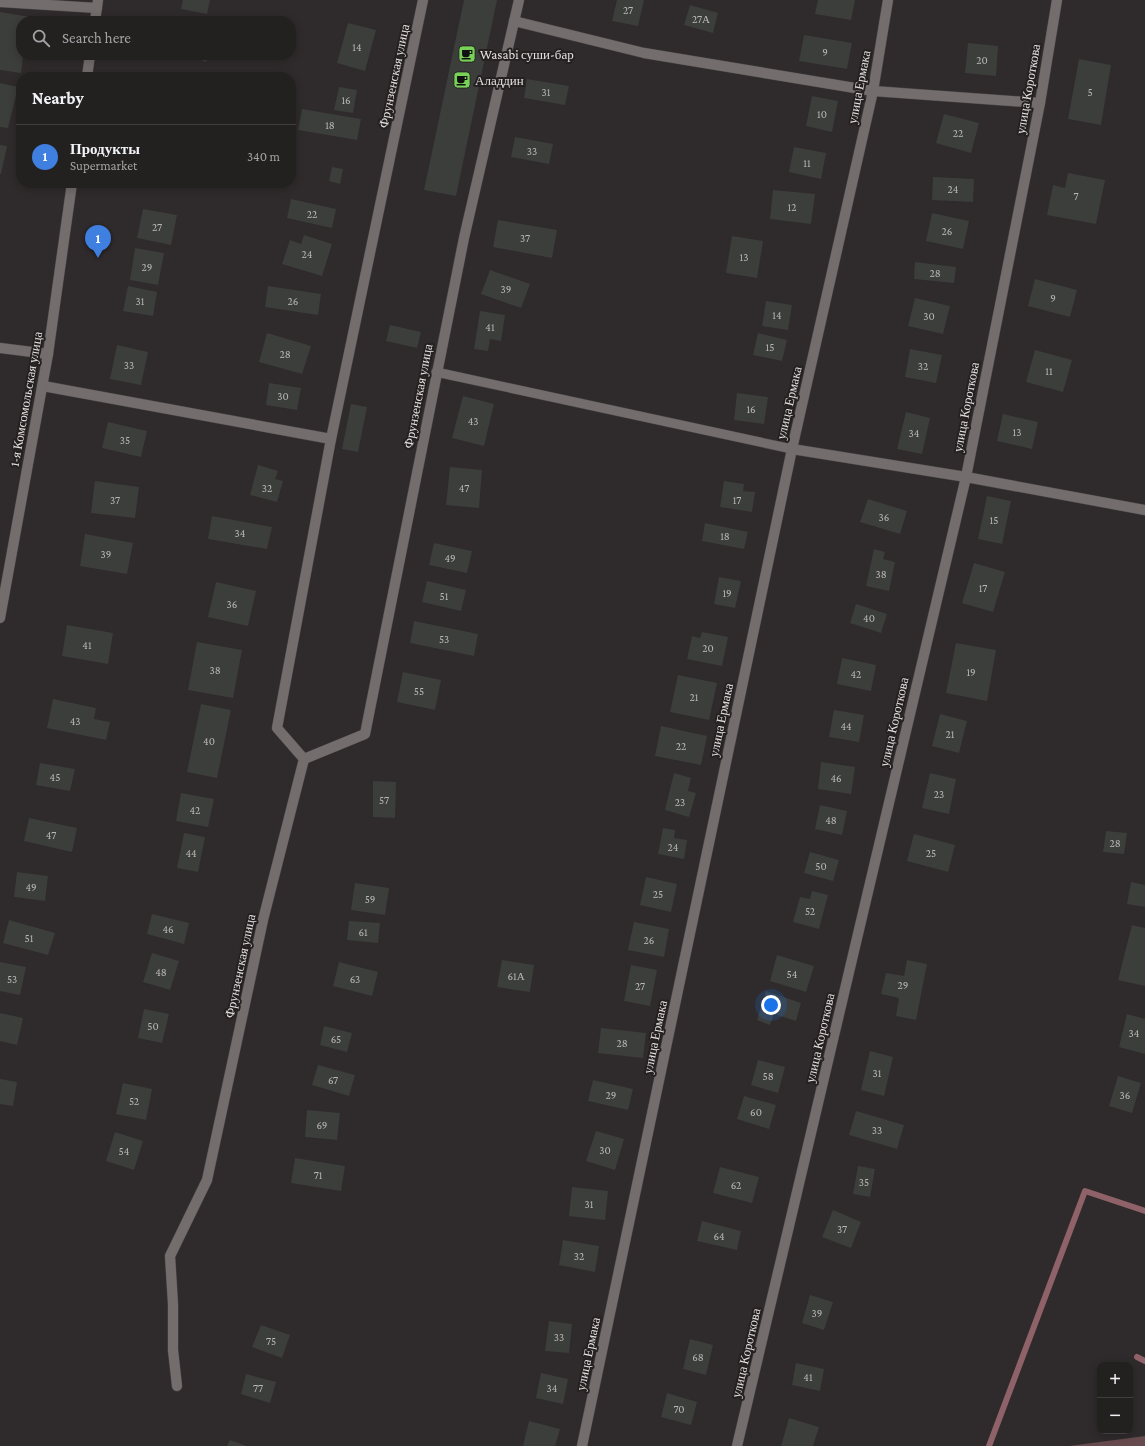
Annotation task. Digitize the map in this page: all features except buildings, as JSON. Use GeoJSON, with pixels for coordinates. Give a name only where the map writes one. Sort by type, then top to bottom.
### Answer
{"type":"FeatureCollection","features":[{"type":"Feature","properties":{"kind":"street","name":"Фрунзенская улица"},"geometry":{"type":"LineString","coordinates":[[304,759],[276,728],[331,439],[423,0]]}},
{"type":"Feature","properties":{"kind":"street","name":"Фрунзенская улица"},"geometry":{"type":"LineString","coordinates":[[304,759],[365,734],[436,372],[464,238],[519,0]]}},
{"type":"Feature","properties":{"kind":"street","name":"улица Ермака"},"geometry":{"type":"LineString","coordinates":[[582,1446],[792,448],[873,91],[888,0]]}},
{"type":"Feature","properties":{"kind":"street","name":"улица Короткова"},"geometry":{"type":"LineString","coordinates":[[737,1446],[966,476],[1040,103],[1057,0]]}},
{"type":"Feature","properties":{"kind":"street"},"geometry":{"type":"LineString","coordinates":[[0,2],[97,4],[96,16]]}},
{"type":"Feature","properties":{"kind":"street"},"geometry":{"type":"LineString","coordinates":[[514,21],[644,53],[873,91],[1040,103]]}},
{"type":"Feature","properties":{"kind":"street"},"geometry":{"type":"LineString","coordinates":[[88,72],[89,60]]}},
{"type":"Feature","properties":{"kind":"street","name":"1-я Комсомольская улица"},"geometry":{"type":"LineString","coordinates":[[0,618],[43,386],[71,188]]}},
{"type":"Feature","properties":{"kind":"street"},"geometry":{"type":"LineString","coordinates":[[0,348],[48,354]]}},
{"type":"Feature","properties":{"kind":"street"},"geometry":{"type":"LineString","coordinates":[[43,386],[331,439]]}},
{"type":"Feature","properties":{"kind":"street"},"geometry":{"type":"LineString","coordinates":[[792,448],[966,476],[1145,510]]}},
{"type":"Feature","properties":{"kind":"street","name":"Фрунзенская улица"},"geometry":{"type":"LineString","coordinates":[[177,1386],[170,1256],[207,1180],[263,920],[304,759]]}},
{"type":"Feature","properties":{"kind":"lane"},"geometry":{"type":"LineString","coordinates":[[436,372],[792,448]]}},
{"type":"Feature","properties":{"kind":"shaded area"},"geometry":{"type":"Polygon","coordinates":[[[1145,1436],[1145,1446],[1069,1446],[1145,1436]]]}},
{"type":"Feature","properties":{"kind":"waterway"},"geometry":{"type":"LineString","coordinates":[[989,1446],[1085,1191],[1145,1211]]}},
{"type":"Feature","properties":{"kind":"waterway"},"geometry":{"type":"LineString","coordinates":[[1137,1357],[1145,1361]]}},
{"type":"Feature","properties":{"kind":"place","name":"Wasabi суши-бар"},"geometry":{"type":"Point","coordinates":[467,54]}},
{"type":"Feature","properties":{"kind":"place","name":"Аладдин"},"geometry":{"type":"Point","coordinates":[462,80]}},
{"type":"Feature","properties":{"kind":"place","name":"Продукты"},"geometry":{"type":"Point","coordinates":[98,258]}}]}
